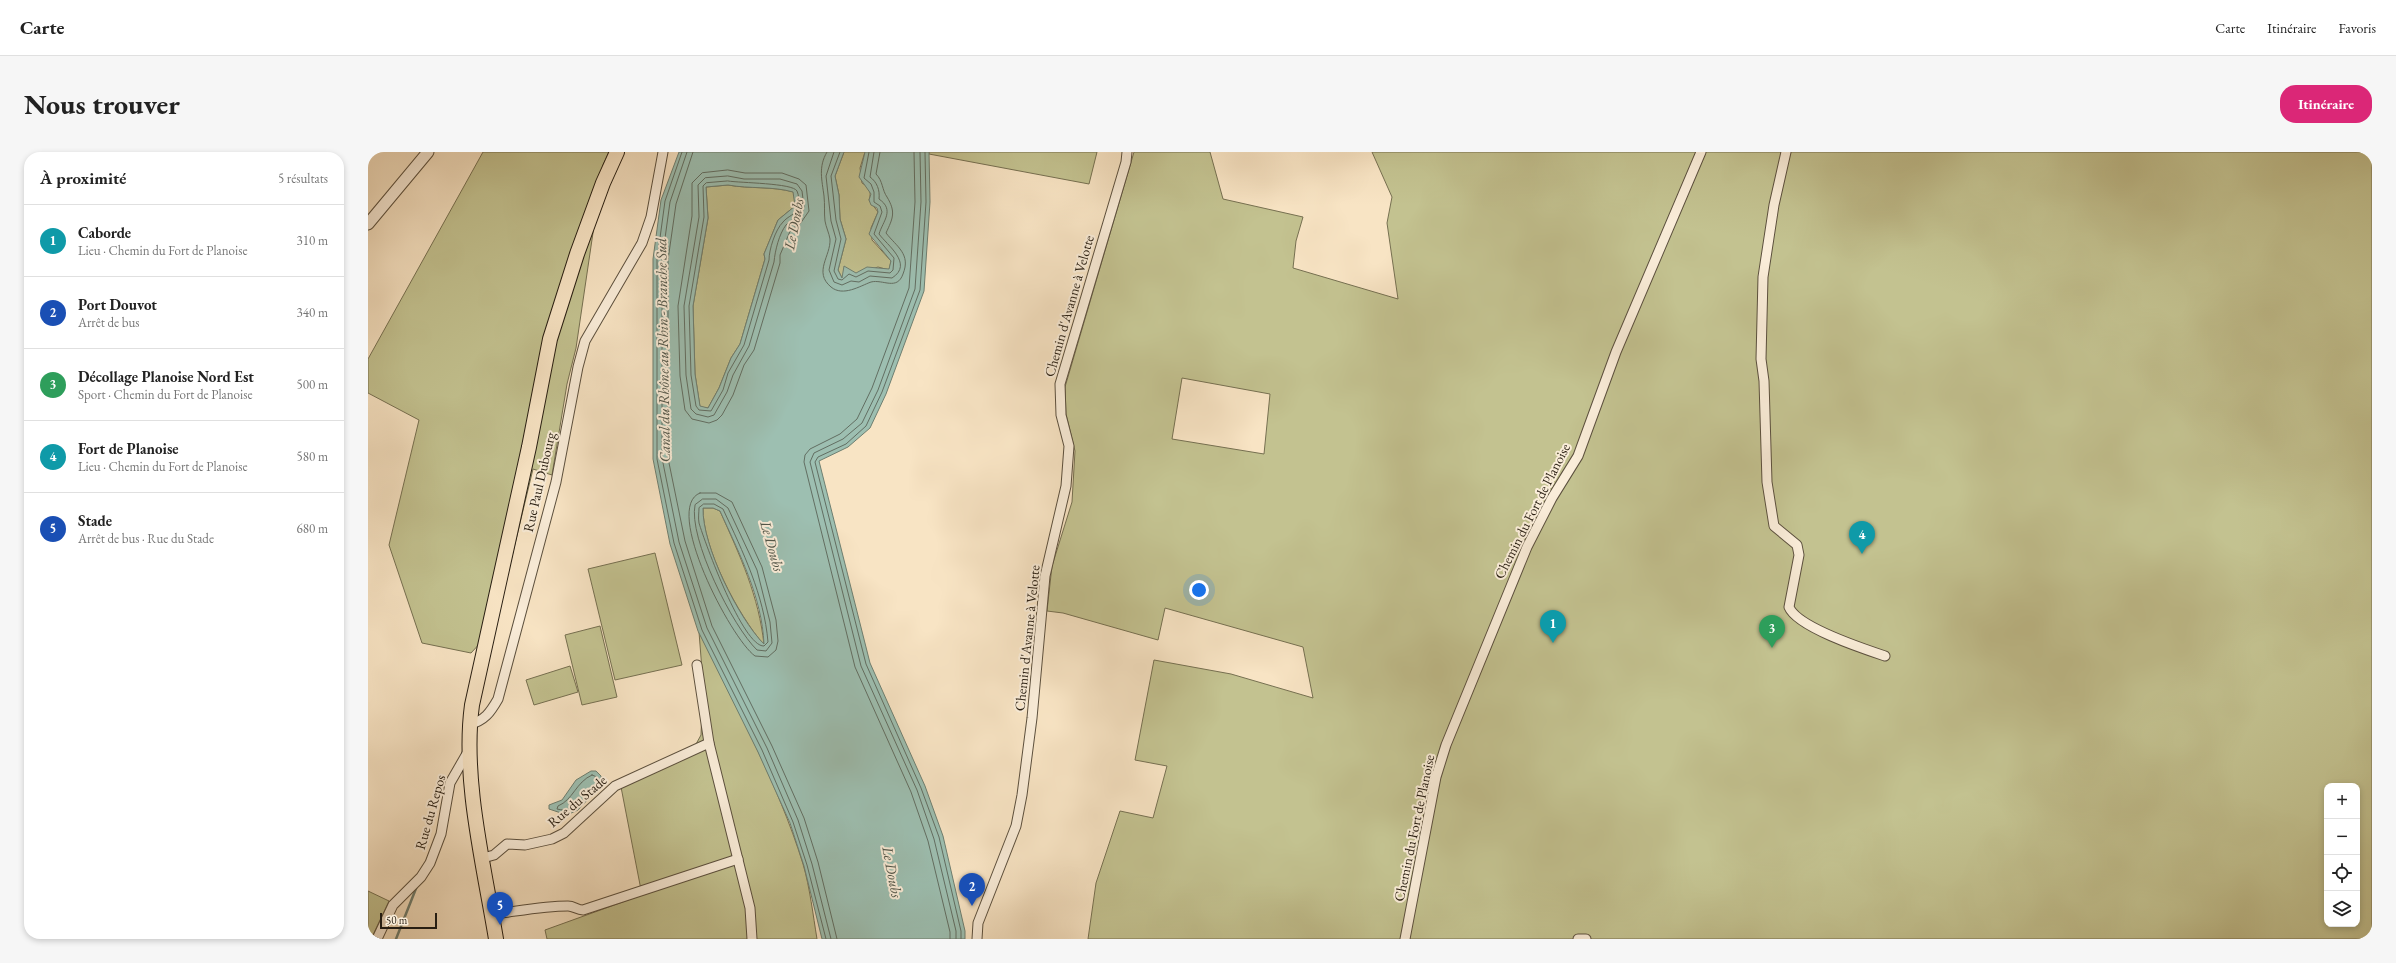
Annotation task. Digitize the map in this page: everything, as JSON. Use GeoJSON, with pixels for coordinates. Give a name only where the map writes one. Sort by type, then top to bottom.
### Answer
{"type":"FeatureCollection","features":[{"type":"Feature","properties":{"kind":"main road"},"geometry":{"type":"LineString","coordinates":[[496,939],[468,750],[469,725],[529,447],[550,339],[576,254],[617,152]]}},
{"type":"Feature","properties":{"kind":"street"},"geometry":{"type":"LineString","coordinates":[[368,224],[428,152]]}},
{"type":"Feature","properties":{"kind":"street","name":"Rue Paul Dubourg"},"geometry":{"type":"LineString","coordinates":[[469,725],[482,721],[489,714],[502,686],[556,482],[578,367],[585,341],[642,243],[651,217],[653,198],[663,152]]}},
{"type":"Feature","properties":{"kind":"street","name":"Chemin d'Avanne à Velotte"},"geometry":{"type":"LineString","coordinates":[[977,939],[978,923],[1016,826],[1022,795],[1032,718],[1045,576],[1066,486],[1069,446],[1061,415],[1060,384],[1126,162],[1127,152]]}},
{"type":"Feature","properties":{"kind":"street","name":"Chemin du Fort de Planoise"},"geometry":{"type":"LineString","coordinates":[[1405,939],[1436,777],[1446,745],[1527,547],[1552,498],[1578,456],[1616,352],[1702,152]]}},
{"type":"Feature","properties":{"kind":"street"},"geometry":{"type":"LineString","coordinates":[[1786,152],[1774,205],[1763,277],[1761,360],[1764,381],[1767,482],[1774,526],[1797,545],[1799,555],[1789,607],[1792,613],[1806,623],[1852,644],[1885,656]]}},
{"type":"Feature","properties":{"kind":"street"},"geometry":{"type":"LineString","coordinates":[[697,665],[709,743],[750,908],[752,939]]}},
{"type":"Feature","properties":{"kind":"street","name":"Rue du Stade"},"geometry":{"type":"LineString","coordinates":[[483,858],[494,855],[497,850],[507,844],[525,845],[552,839],[564,833],[615,786],[709,743]]}},
{"type":"Feature","properties":{"kind":"street","name":"Rue du Repos"},"geometry":{"type":"LineString","coordinates":[[377,939],[392,905],[421,877],[430,863],[441,834],[450,783],[468,750]]}},
{"type":"Feature","properties":{"kind":"street"},"geometry":{"type":"LineString","coordinates":[[502,914],[545,906],[572,906],[578,910],[583,910],[738,859]]}},
{"type":"Feature","properties":{"kind":"street"},"geometry":{"type":"LineString","coordinates":[[1578,939],[1586,939]]}},
{"type":"Feature","properties":{"kind":"shaded area"},"geometry":{"type":"Polygon","coordinates":[[[483,152],[609,152],[603,165],[576,348],[567,384],[552,475],[533,469],[495,627],[471,653],[422,643],[389,545],[419,420],[368,393],[368,359],[483,152]]]}},
{"type":"Feature","properties":{"kind":"shaded area"},"geometry":{"type":"Polygon","coordinates":[[[844,152],[865,152],[860,168],[862,183],[869,190],[869,200],[878,212],[871,228],[872,240],[891,261],[889,270],[878,267],[842,278],[838,270],[846,239],[840,219],[839,195],[835,176],[844,152]]]}},
{"type":"Feature","properties":{"kind":"shaded area"},"geometry":{"type":"Polygon","coordinates":[[[929,152],[1097,152],[1089,184],[929,154],[929,152]]]}},
{"type":"Feature","properties":{"kind":"shaded area"},"geometry":{"type":"Polygon","coordinates":[[[1134,152],[1210,152],[1223,199],[1303,217],[1296,241],[1293,268],[1398,299],[1387,223],[1392,197],[1372,152],[2372,152],[2372,939],[1088,939],[1096,883],[1120,811],[1153,818],[1167,766],[1135,760],[1154,660],[1231,674],[1313,698],[1303,647],[1165,608],[1158,640],[1063,613],[1047,611],[1052,566],[1072,502],[1075,451],[1066,414],[1065,387],[1134,152]],[[1182,378],[1172,439],[1264,454],[1270,394],[1182,378]]]}},
{"type":"Feature","properties":{"kind":"shaded area"},"geometry":{"type":"Polygon","coordinates":[[[728,185],[778,189],[794,192],[795,206],[778,220],[764,254],[765,259],[740,344],[731,358],[719,388],[708,408],[700,407],[695,374],[693,306],[708,218],[706,187],[728,185]]]}},
{"type":"Feature","properties":{"kind":"shaded area"},"geometry":{"type":"Polygon","coordinates":[[[703,508],[713,508],[720,511],[748,576],[758,610],[764,645],[743,616],[723,580],[708,542],[704,524],[703,508]]]}},
{"type":"Feature","properties":{"kind":"shaded area"},"geometry":{"type":"Polygon","coordinates":[[[655,553],[682,665],[615,680],[588,569],[655,553]]]}},
{"type":"Feature","properties":{"kind":"shaded area"},"geometry":{"type":"Polygon","coordinates":[[[600,626],[617,697],[582,705],[565,635],[600,626]]]}},
{"type":"Feature","properties":{"kind":"shaded area"},"geometry":{"type":"Polygon","coordinates":[[[699,632],[756,746],[793,834],[803,864],[817,939],[547,939],[545,930],[642,895],[621,787],[690,755],[701,735],[703,683],[699,632]]]}},
{"type":"Feature","properties":{"kind":"shaded area"},"geometry":{"type":"Polygon","coordinates":[[[570,666],[578,692],[534,705],[526,680],[570,666]]]}},
{"type":"Feature","properties":{"kind":"shaded area"},"geometry":{"type":"Polygon","coordinates":[[[368,891],[389,901],[371,939],[368,939],[368,891]]]}},
{"type":"Feature","properties":{"kind":"water"},"geometry":{"type":"Polygon","coordinates":[[[679,152],[844,152],[835,176],[839,195],[840,219],[846,239],[838,270],[842,278],[844,266],[856,273],[867,267],[889,269],[891,261],[869,234],[878,212],[877,208],[871,205],[869,200],[871,194],[859,177],[865,152],[929,152],[930,202],[924,291],[886,394],[870,428],[848,447],[819,461],[870,663],[925,786],[943,836],[965,931],[965,939],[822,939],[804,866],[790,823],[758,752],[698,631],[670,544],[653,459],[653,259],[661,200],[679,152]],[[728,185],[706,187],[708,218],[693,306],[695,374],[700,406],[708,408],[719,388],[731,358],[740,344],[765,259],[764,254],[778,220],[795,206],[793,192],[777,189],[728,185]],[[703,508],[704,523],[708,541],[723,580],[743,617],[764,644],[759,609],[735,543],[720,511],[713,508],[703,508]]]}},
{"type":"Feature","properties":{"kind":"water"},"geometry":{"type":"Polygon","coordinates":[[[591,771],[596,771],[601,776],[601,785],[578,810],[567,815],[549,809],[549,805],[562,800],[576,780],[591,771]]]}},
{"type":"Feature","properties":{"kind":"waterway"},"geometry":{"type":"LineString","coordinates":[[396,939],[417,886]]}},
{"type":"Feature","properties":{"kind":"place","name":"Fort de Planoise"},"geometry":{"type":"Point","coordinates":[1862,554]}},
{"type":"Feature","properties":{"kind":"place","name":"Caborde"},"geometry":{"type":"Point","coordinates":[1553,643]}},
{"type":"Feature","properties":{"kind":"place","name":"Décollage Planoise Nord Est"},"geometry":{"type":"Point","coordinates":[1772,648]}},
{"type":"Feature","properties":{"kind":"place","name":"Port Douvot"},"geometry":{"type":"Point","coordinates":[972,906]}},
{"type":"Feature","properties":{"kind":"place","name":"Stade"},"geometry":{"type":"Point","coordinates":[500,925]}},
{"type":"Feature","properties":{"kind":"water label","name":"Le Doubs"},"geometry":{"type":"Point","coordinates":[794,224]}},
{"type":"Feature","properties":{"kind":"water label","name":"Canal du Rhône au Rhin - Branche Sud"},"geometry":{"type":"Point","coordinates":[663,350]}},
{"type":"Feature","properties":{"kind":"water label","name":"Le Doubs"},"geometry":{"type":"Point","coordinates":[772,546]}},
{"type":"Feature","properties":{"kind":"water label","name":"Le Doubs"},"geometry":{"type":"Point","coordinates":[892,872]}}]}
